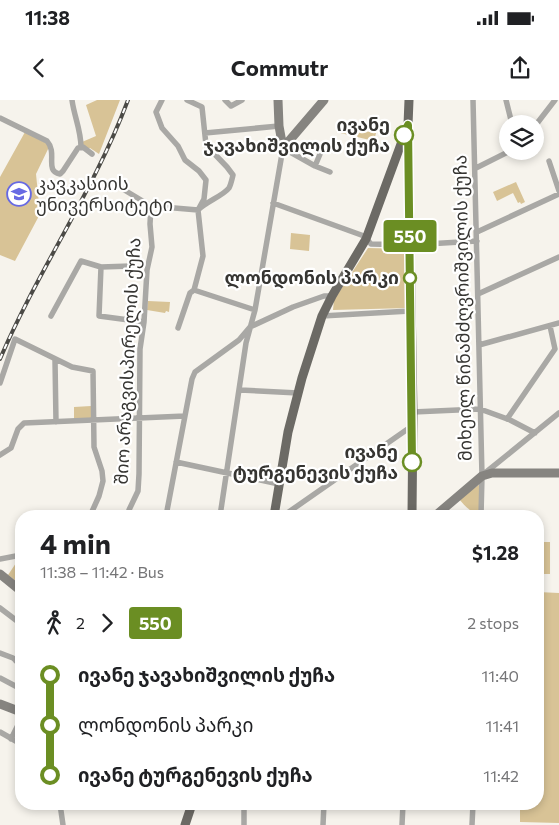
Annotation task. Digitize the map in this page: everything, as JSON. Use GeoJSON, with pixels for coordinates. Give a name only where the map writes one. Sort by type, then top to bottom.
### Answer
{"type":"FeatureCollection","features":[{"type":"Feature","properties":{"kind":"main road"},"geometry":{"type":"LineString","coordinates":[[410,100],[408,149],[413,412],[412,510]]}},
{"type":"Feature","properties":{"kind":"main road"},"geometry":{"type":"LineString","coordinates":[[275,510],[288,432],[322,316],[366,239],[408,125]]}},
{"type":"Feature","properties":{"kind":"main road"},"geometry":{"type":"LineString","coordinates":[[398,152],[403,146],[408,149]]}},
{"type":"Feature","properties":{"kind":"main road"},"geometry":{"type":"LineString","coordinates":[[185,825],[190,810]]}},
{"type":"Feature","properties":{"kind":"street"},"geometry":{"type":"LineString","coordinates":[[72,100],[81,147]]}},
{"type":"Feature","properties":{"kind":"street"},"geometry":{"type":"LineString","coordinates":[[162,100],[156,112],[162,128],[178,146],[185,160],[199,171],[206,180],[204,199],[198,210],[204,256],[194,290],[190,293],[178,328]]}},
{"type":"Feature","properties":{"kind":"street"},"geometry":{"type":"LineString","coordinates":[[122,188],[151,206],[198,210],[206,202],[229,188],[233,175],[227,166],[206,145],[202,108],[188,100]]}},
{"type":"Feature","properties":{"kind":"street"},"geometry":{"type":"LineString","coordinates":[[225,100],[231,106],[242,100]]}},
{"type":"Feature","properties":{"kind":"street"},"geometry":{"type":"LineString","coordinates":[[221,510],[246,343],[255,310],[283,148],[278,126],[278,100]]}},
{"type":"Feature","properties":{"kind":"street"},"geometry":{"type":"LineString","coordinates":[[283,148],[324,100]]}},
{"type":"Feature","properties":{"kind":"street","name":"მიხეილ წინამძღვრიშვილის ქუჩა"},"geometry":{"type":"LineString","coordinates":[[473,100],[476,168],[481,510]]}},
{"type":"Feature","properties":{"kind":"street"},"geometry":{"type":"LineString","coordinates":[[506,100],[510,115]]}},
{"type":"Feature","properties":{"kind":"street"},"geometry":{"type":"LineString","coordinates":[[543,115],[555,100]]}},
{"type":"Feature","properties":{"kind":"street"},"geometry":{"type":"LineString","coordinates":[[0,118],[47,141],[52,148],[52,166],[56,173],[60,174],[63,171],[78,148],[81,147]]}},
{"type":"Feature","properties":{"kind":"street"},"geometry":{"type":"LineString","coordinates":[[205,133],[278,126]]}},
{"type":"Feature","properties":{"kind":"street"},"geometry":{"type":"LineString","coordinates":[[81,147],[92,154]]}},
{"type":"Feature","properties":{"kind":"street"},"geometry":{"type":"LineString","coordinates":[[315,166],[323,147]]}},
{"type":"Feature","properties":{"kind":"street"},"geometry":{"type":"LineString","coordinates":[[283,148],[330,172]]}},
{"type":"Feature","properties":{"kind":"street"},"geometry":{"type":"LineString","coordinates":[[476,168],[499,156]]}},
{"type":"Feature","properties":{"kind":"street"},"geometry":{"type":"LineString","coordinates":[[477,232],[559,192],[549,161]]}},
{"type":"Feature","properties":{"kind":"street"},"geometry":{"type":"LineString","coordinates":[[273,204],[364,236],[371,244],[410,245],[477,241]]}},
{"type":"Feature","properties":{"kind":"street","name":"შიო არაგვისპირელის ქუჩა"},"geometry":{"type":"LineString","coordinates":[[129,510],[138,491],[140,348],[144,322],[147,270],[152,247],[151,206]]}},
{"type":"Feature","properties":{"kind":"street"},"geometry":{"type":"LineString","coordinates":[[478,294],[559,257]]}},
{"type":"Feature","properties":{"kind":"street"},"geometry":{"type":"LineString","coordinates":[[51,316],[81,261],[101,267],[131,266]]}},
{"type":"Feature","properties":{"kind":"street"},"geometry":{"type":"LineString","coordinates":[[101,267],[100,316],[144,322]]}},
{"type":"Feature","properties":{"kind":"street"},"geometry":{"type":"LineString","coordinates":[[194,290],[255,310]]}},
{"type":"Feature","properties":{"kind":"street"},"geometry":{"type":"LineString","coordinates":[[167,510],[184,416],[195,372],[239,340],[250,327],[293,307],[324,296],[332,296]]}},
{"type":"Feature","properties":{"kind":"street"},"geometry":{"type":"LineString","coordinates":[[322,316],[410,311]]}},
{"type":"Feature","properties":{"kind":"street"},"geometry":{"type":"LineString","coordinates":[[479,345],[559,323]]}},
{"type":"Feature","properties":{"kind":"street"},"geometry":{"type":"LineString","coordinates":[[507,419],[556,349],[550,326]]}},
{"type":"Feature","properties":{"kind":"street"},"geometry":{"type":"LineString","coordinates":[[0,383],[15,339],[72,367],[93,371],[94,446],[102,471],[103,481],[100,496],[93,510]]}},
{"type":"Feature","properties":{"kind":"street"},"geometry":{"type":"LineString","coordinates":[[55,360],[56,422]]}},
{"type":"Feature","properties":{"kind":"street"},"geometry":{"type":"LineString","coordinates":[[240,390],[298,393]]}},
{"type":"Feature","properties":{"kind":"street"},"geometry":{"type":"LineString","coordinates":[[413,412],[480,409],[535,432]]}},
{"type":"Feature","properties":{"kind":"street"},"geometry":{"type":"LineString","coordinates":[[442,510],[559,413]]}},
{"type":"Feature","properties":{"kind":"street"},"geometry":{"type":"LineString","coordinates":[[0,455],[11,448],[18,429],[24,423],[184,416]]}},
{"type":"Feature","properties":{"kind":"street"},"geometry":{"type":"LineString","coordinates":[[292,510],[412,426]]}},
{"type":"Feature","properties":{"kind":"street"},"geometry":{"type":"LineString","coordinates":[[176,462],[279,484]]}},
{"type":"Feature","properties":{"kind":"street"},"geometry":{"type":"LineString","coordinates":[[482,476],[492,473],[559,473]]}},
{"type":"Feature","properties":{"kind":"street"},"geometry":{"type":"LineString","coordinates":[[0,558],[15,556]]}},
{"type":"Feature","properties":{"kind":"street"},"geometry":{"type":"LineString","coordinates":[[1,577],[15,587]]}},
{"type":"Feature","properties":{"kind":"street"},"geometry":{"type":"LineString","coordinates":[[0,608],[15,619]]}},
{"type":"Feature","properties":{"kind":"street"},"geometry":{"type":"LineString","coordinates":[[0,653],[15,661]]}},
{"type":"Feature","properties":{"kind":"street"},"geometry":{"type":"LineString","coordinates":[[0,678],[15,686]]}},
{"type":"Feature","properties":{"kind":"street"},"geometry":{"type":"LineString","coordinates":[[0,704],[15,710]]}},
{"type":"Feature","properties":{"kind":"street"},"geometry":{"type":"LineString","coordinates":[[11,739],[15,731]]}},
{"type":"Feature","properties":{"kind":"street"},"geometry":{"type":"LineString","coordinates":[[0,732],[15,741]]}},
{"type":"Feature","properties":{"kind":"street"},"geometry":{"type":"LineString","coordinates":[[61,810],[63,825]]}},
{"type":"Feature","properties":{"kind":"street"},"geometry":{"type":"LineString","coordinates":[[244,810],[244,825]]}},
{"type":"Feature","properties":{"kind":"street"},"geometry":{"type":"LineString","coordinates":[[323,825],[324,810]]}},
{"type":"Feature","properties":{"kind":"street"},"geometry":{"type":"LineString","coordinates":[[402,810],[402,825]]}},
{"type":"Feature","properties":{"kind":"street"},"geometry":{"type":"LineString","coordinates":[[472,810],[472,825]]}},
{"type":"Feature","properties":{"kind":"shaded area"},"geometry":{"type":"Polygon","coordinates":[[[97,100],[120,100],[99,154],[90,148],[85,151],[82,142],[96,136],[86,105],[97,100]]]}},
{"type":"Feature","properties":{"kind":"shaded area"},"geometry":{"type":"Polygon","coordinates":[[[339,123],[354,129],[376,133],[374,141],[336,132],[339,123]]]}},
{"type":"Feature","properties":{"kind":"shaded area","name":"კავკასიის უნივერსიტეტი"},"geometry":{"type":"Polygon","coordinates":[[[25,132],[50,145],[36,174],[40,214],[15,261],[0,255],[0,177],[25,132]]]}},
{"type":"Feature","properties":{"kind":"shaded area"},"geometry":{"type":"Polygon","coordinates":[[[516,182],[525,202],[518,203],[513,193],[497,201],[493,192],[516,182]]]}},
{"type":"Feature","properties":{"kind":"shaded area"},"geometry":{"type":"Polygon","coordinates":[[[291,233],[310,235],[309,251],[290,249],[291,233]]]}},
{"type":"Feature","properties":{"kind":"shaded area"},"geometry":{"type":"Polygon","coordinates":[[[368,248],[408,249],[408,308],[333,310],[334,300],[368,248]]]}},
{"type":"Feature","properties":{"kind":"shaded area"},"geometry":{"type":"Polygon","coordinates":[[[148,301],[170,302],[169,312],[147,310],[148,301]]]}},
{"type":"Feature","properties":{"kind":"shaded area"},"geometry":{"type":"Polygon","coordinates":[[[91,406],[91,419],[74,419],[74,407],[91,406]]]}},
{"type":"Feature","properties":{"kind":"shaded area"},"geometry":{"type":"Polygon","coordinates":[[[480,484],[479,510],[470,510],[459,499],[480,484]]]}},
{"type":"Feature","properties":{"kind":"shaded area"},"geometry":{"type":"Polygon","coordinates":[[[544,542],[550,542],[550,574],[544,574],[544,542]]]}},
{"type":"Feature","properties":{"kind":"shaded area"},"geometry":{"type":"Polygon","coordinates":[[[15,564],[15,580],[8,575],[15,564]]]}},
{"type":"Feature","properties":{"kind":"shaded area"},"geometry":{"type":"Polygon","coordinates":[[[544,592],[559,593],[559,823],[520,822],[520,810],[544,810],[544,592]]]}},
{"type":"Feature","properties":{"kind":"railway"},"geometry":{"type":"LineString","coordinates":[[0,359],[31,294],[99,166],[128,100]]}},
{"type":"Feature","properties":{"kind":"bus line","name":"550"},"geometry":{"type":"LineString","coordinates":[[404,135],[408,125],[413,412],[412,462]]}},
{"type":"Feature","properties":{"kind":"place","name":"ივანე ჯავახიშვილის ქუჩა"},"geometry":{"type":"Point","coordinates":[404,135]}},
{"type":"Feature","properties":{"kind":"place","name":"კავკასიის უნივერსიტეტი"},"geometry":{"type":"Point","coordinates":[19,194]}},
{"type":"Feature","properties":{"kind":"place","name":"ლონდონის პარკი"},"geometry":{"type":"Point","coordinates":[410,278]}},
{"type":"Feature","properties":{"kind":"place","name":"ივანე ტურგენევის ქუჩა"},"geometry":{"type":"Point","coordinates":[412,462]}}]}
